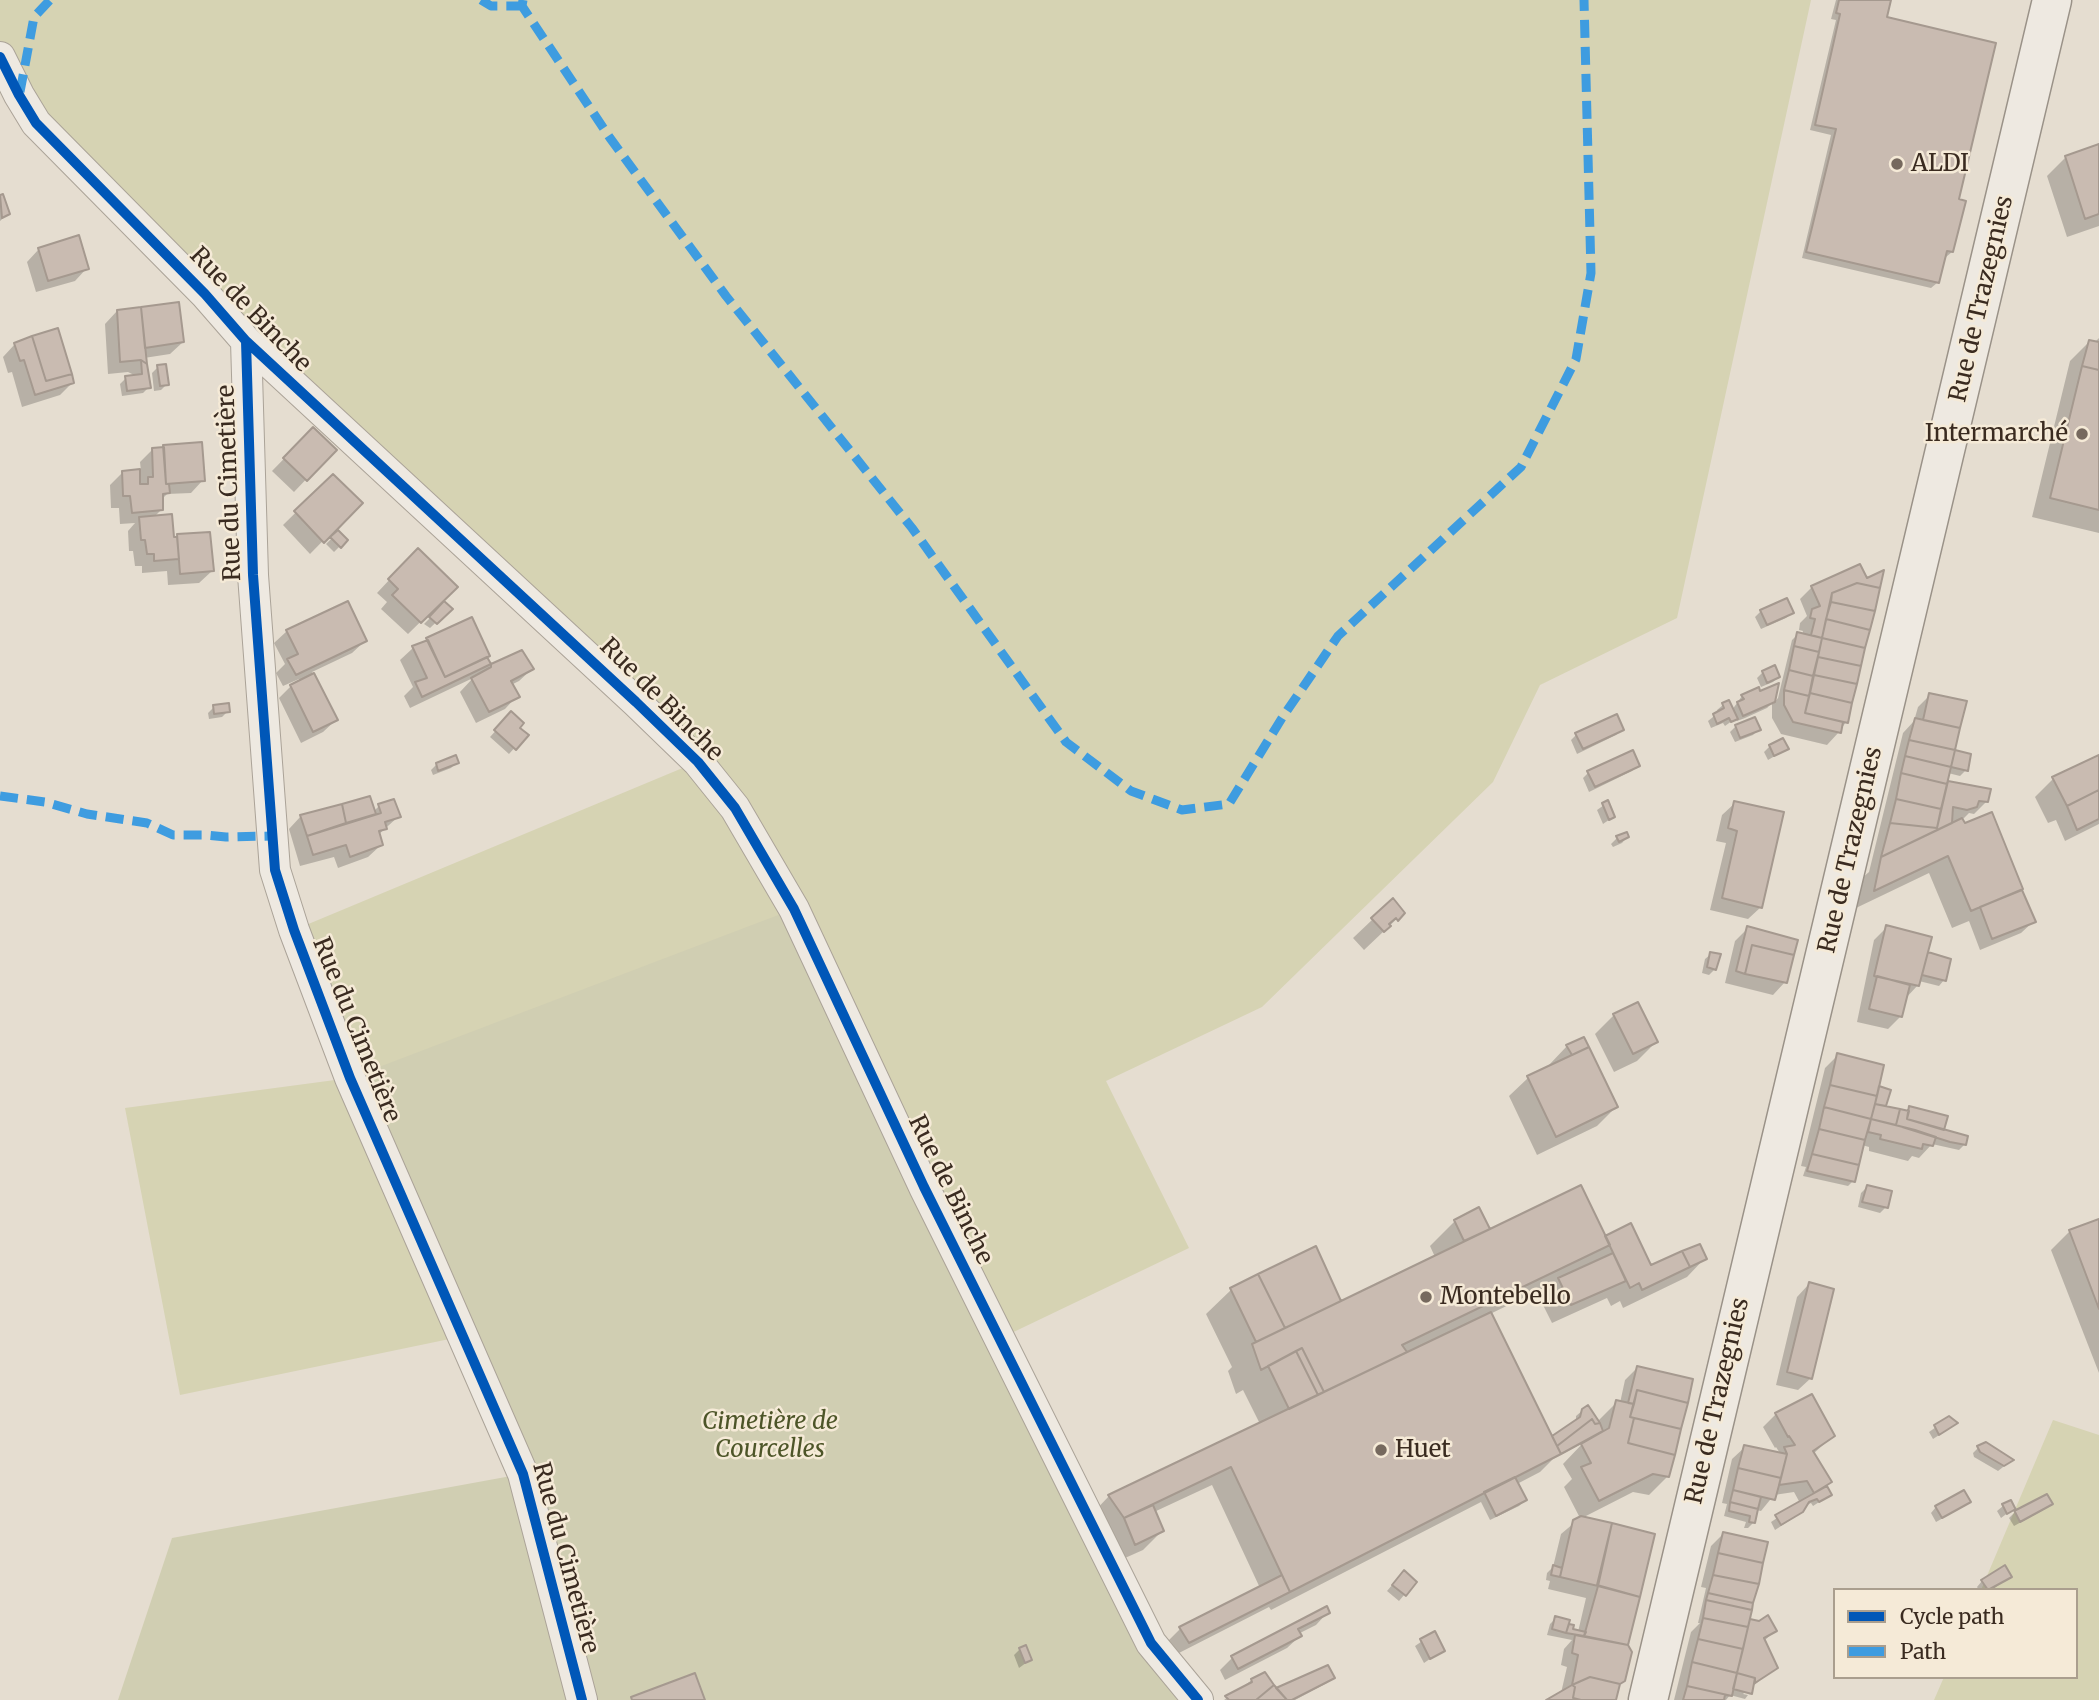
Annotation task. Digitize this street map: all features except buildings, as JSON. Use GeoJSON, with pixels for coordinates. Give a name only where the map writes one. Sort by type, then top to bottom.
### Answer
{"type":"FeatureCollection","features":[{"type":"Feature","properties":{"kind":"main road","name":"Rue de Trazegnies"},"geometry":{"type":"LineString","coordinates":[[1648,1700],[2052,0]]}},
{"type":"Feature","properties":{"kind":"street","name":"Rue de Binche"},"geometry":{"type":"LineString","coordinates":[[0,57],[36,123],[205,294],[246,341],[698,761],[734,808],[794,909],[924,1187],[1151,1643],[1198,1700]]}},
{"type":"Feature","properties":{"kind":"street","name":"Rue du Cimetière"},"geometry":{"type":"LineString","coordinates":[[246,341],[253,575],[275,870],[294,930],[350,1078],[523,1474],[582,1700]]}},
{"type":"Feature","properties":{"kind":"shaded area"},"geometry":{"type":"Polygon","coordinates":[[[0,0],[1811,0],[1677,618],[1540,685],[1493,782],[1262,1007],[1106,1081],[1189,1248],[999,1339],[464,1336],[180,1395],[125,1108],[350,1078],[294,930],[697,762],[246,341],[19,95],[0,57],[0,0]]]}},
{"type":"Feature","properties":{"kind":"shaded area"},"geometry":{"type":"Polygon","coordinates":[[[2053,1420],[2099,1435],[2099,1700],[1934,1700],[1943,1679],[2078,1679],[2078,1588],[1982,1588],[2053,1420]]]}},
{"type":"Feature","properties":{"kind":"green space","name":"Cimetière de Courcelles"},"geometry":{"type":"Polygon","coordinates":[[[794,909],[924,1187],[1198,1700],[118,1700],[172,1538],[522,1474],[350,1078],[794,909]]]}},
{"type":"Feature","properties":{"kind":"marked path"},"geometry":{"type":"LineString","coordinates":[[20,92],[34,17],[50,0]]}},
{"type":"Feature","properties":{"kind":"marked path"},"geometry":{"type":"LineString","coordinates":[[481,0],[491,6],[522,6]]}},
{"type":"Feature","properties":{"kind":"marked path"},"geometry":{"type":"LineString","coordinates":[[523,0],[522,6],[610,138],[726,296],[912,528],[1066,742],[1131,791],[1182,810],[1229,804],[1282,718],[1338,636],[1521,467],[1576,359],[1591,273],[1584,0]]}},
{"type":"Feature","properties":{"kind":"marked path"},"geometry":{"type":"LineString","coordinates":[[0,796],[45,802],[87,814],[147,823],[173,835],[273,836]]}},
{"type":"Feature","properties":{"kind":"cycle path"},"geometry":{"type":"LineString","coordinates":[[0,57],[36,123],[205,294],[246,341],[636,702],[698,762],[735,808],[794,909],[924,1187],[1151,1643],[1198,1700]]}},
{"type":"Feature","properties":{"kind":"cycle path"},"geometry":{"type":"LineString","coordinates":[[246,341],[253,575],[275,870],[294,930],[350,1078],[523,1474],[582,1700]]}},
{"type":"Feature","properties":{"kind":"place","name":"ALDI"},"geometry":{"type":"Point","coordinates":[1897,164]}},
{"type":"Feature","properties":{"kind":"place","name":"Intermarché"},"geometry":{"type":"Point","coordinates":[2082,434]}},
{"type":"Feature","properties":{"kind":"place","name":"Montebello"},"geometry":{"type":"Point","coordinates":[1426,1297]}},
{"type":"Feature","properties":{"kind":"place","name":"Huet"},"geometry":{"type":"Point","coordinates":[1381,1450]}}]}
